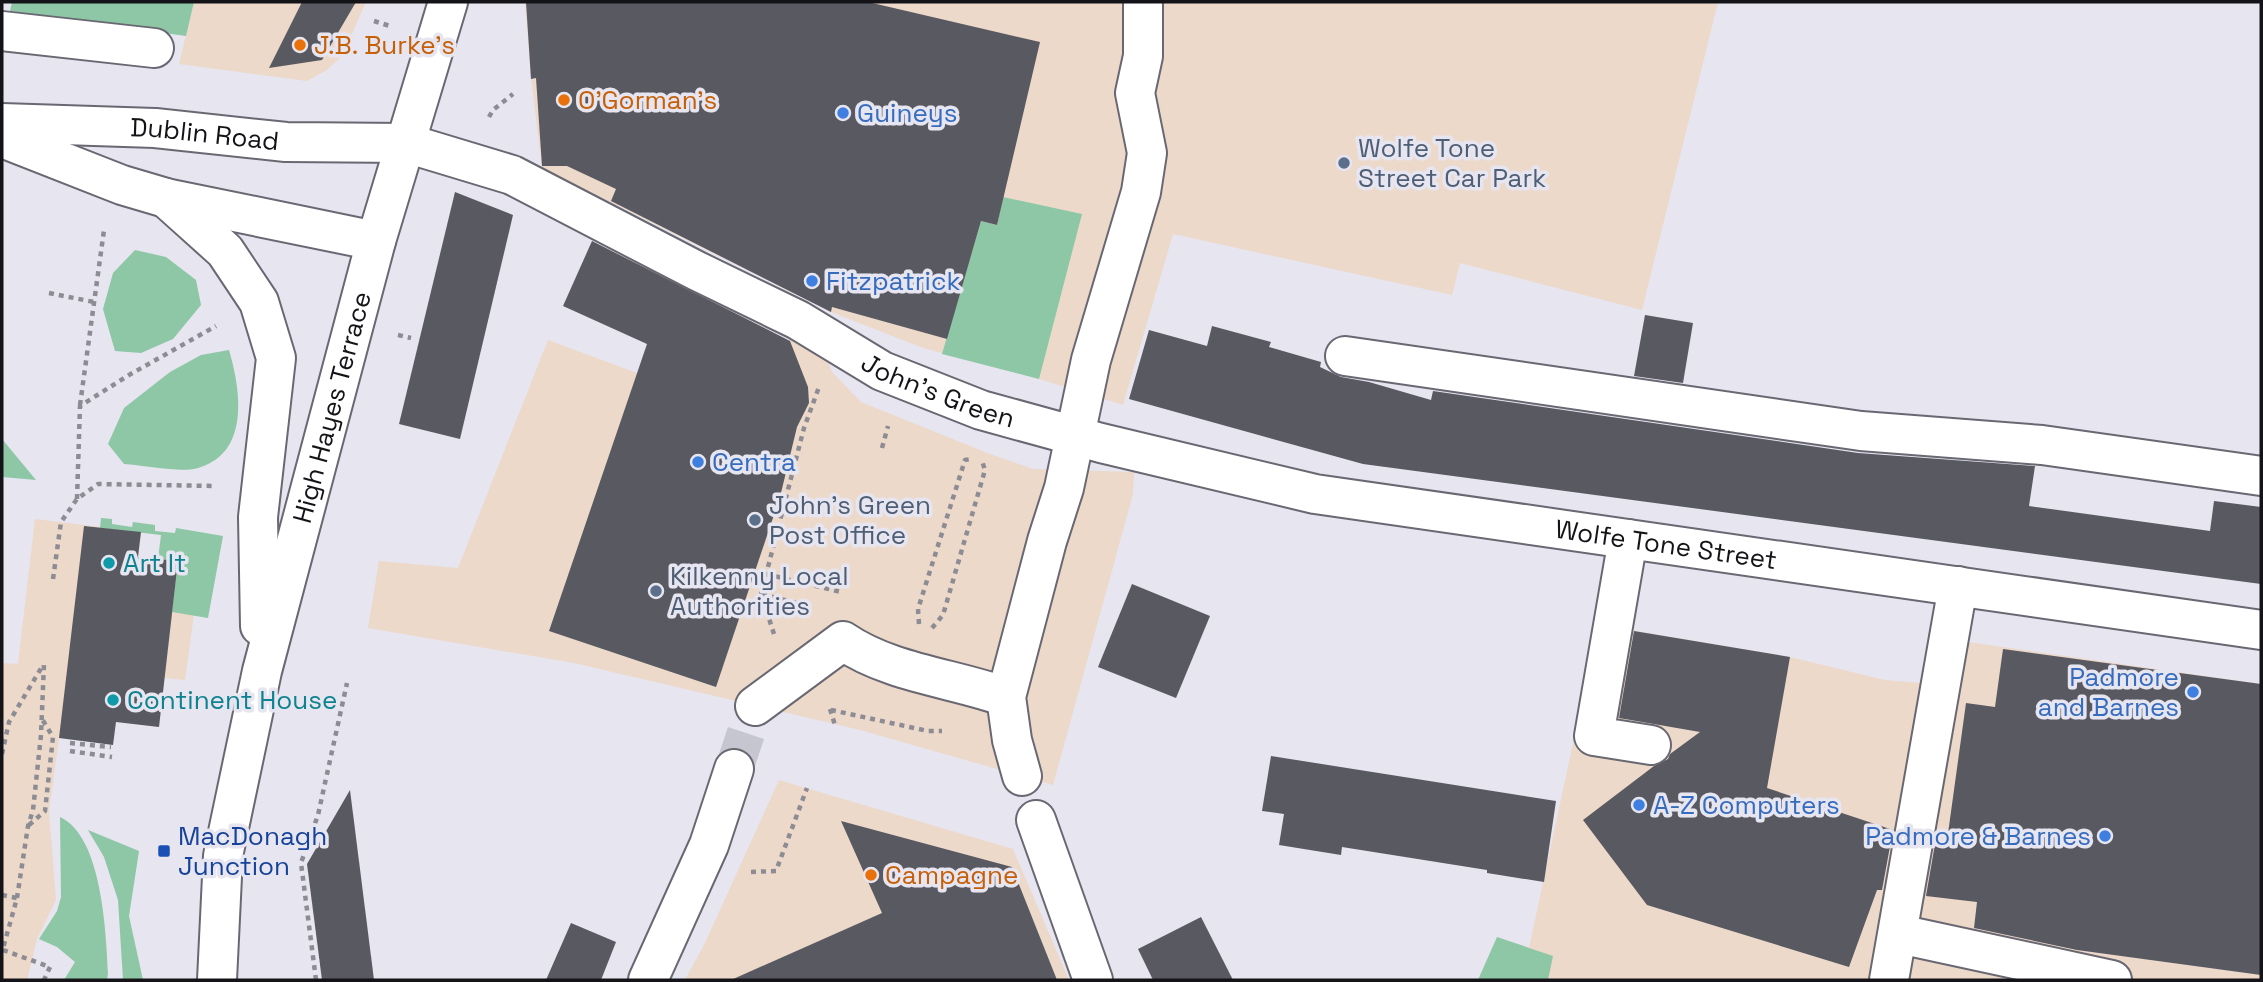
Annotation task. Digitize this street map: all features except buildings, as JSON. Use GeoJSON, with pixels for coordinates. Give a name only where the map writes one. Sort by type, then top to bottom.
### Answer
{"type":"FeatureCollection","features":[{"type":"Feature","properties":{"kind":"main road","name":"High Hayes Terrace"},"geometry":{"type":"LineString","coordinates":[[262,671],[376,241],[447,2]]}},
{"type":"Feature","properties":{"kind":"main road"},"geometry":{"type":"LineString","coordinates":[[1022,776],[1012,740],[1006,697],[1047,541],[1061,499],[1091,360],[1141,192],[1147,153],[1135,93],[1143,56],[1143,5]]}},
{"type":"Feature","properties":{"kind":"main road"},"geometry":{"type":"LineString","coordinates":[[2,31],[154,48]]}},
{"type":"Feature","properties":{"kind":"main road","name":"Dublin Road"},"geometry":{"type":"LineString","coordinates":[[2,123],[155,128],[286,142],[406,143]]}},
{"type":"Feature","properties":{"kind":"main road"},"geometry":{"type":"LineString","coordinates":[[2,138],[122,185],[166,198],[376,241]]}},
{"type":"Feature","properties":{"kind":"main road","name":"John's Green"},"geometry":{"type":"LineString","coordinates":[[406,143],[512,175],[798,320],[882,371],[981,410],[1074,436]]}},
{"type":"Feature","properties":{"kind":"main road"},"geometry":{"type":"LineString","coordinates":[[166,198],[225,251],[259,302],[276,358],[258,517],[262,671],[223,856],[217,980]]}},
{"type":"Feature","properties":{"kind":"main road"},"geometry":{"type":"LineString","coordinates":[[1345,356],[1861,431],[2042,445],[2261,476]]}},
{"type":"Feature","properties":{"kind":"main road","name":"Wolfe Tone Street"},"geometry":{"type":"LineString","coordinates":[[1074,436],[1315,494],[2261,630]]}},
{"type":"Feature","properties":{"kind":"main road"},"geometry":{"type":"LineString","coordinates":[[1628,539],[1594,736],[1651,745]]}},
{"type":"Feature","properties":{"kind":"main road"},"geometry":{"type":"LineString","coordinates":[[1889,980],[1958,586]]}},
{"type":"Feature","properties":{"kind":"main road"},"geometry":{"type":"LineString","coordinates":[[755,706],[843,641],[863,655],[976,686],[1006,697]]}},
{"type":"Feature","properties":{"kind":"main road"},"geometry":{"type":"LineString","coordinates":[[648,980],[709,845],[734,769]]}},
{"type":"Feature","properties":{"kind":"main road"},"geometry":{"type":"LineString","coordinates":[[1036,820],[1093,980]]}},
{"type":"Feature","properties":{"kind":"main road"},"geometry":{"type":"LineString","coordinates":[[223,856],[242,980]]}},
{"type":"Feature","properties":{"kind":"main road"},"geometry":{"type":"LineString","coordinates":[[1899,934],[2112,980]]}},
{"type":"Feature","properties":{"kind":"path"},"geometry":{"type":"LineString","coordinates":[[374,21],[389,26]]}},
{"type":"Feature","properties":{"kind":"path"},"geometry":{"type":"LineString","coordinates":[[488,120],[493,110],[513,94]]}},
{"type":"Feature","properties":{"kind":"path"},"geometry":{"type":"LineString","coordinates":[[77,499],[80,405],[104,230]]}},
{"type":"Feature","properties":{"kind":"path"},"geometry":{"type":"LineString","coordinates":[[50,293],[94,302]]}},
{"type":"Feature","properties":{"kind":"path"},"geometry":{"type":"LineString","coordinates":[[80,405],[223,322]]}},
{"type":"Feature","properties":{"kind":"path"},"geometry":{"type":"LineString","coordinates":[[777,642],[761,594],[804,428],[820,384]]}},
{"type":"Feature","properties":{"kind":"path"},"geometry":{"type":"LineString","coordinates":[[882,449],[890,420]]}},
{"type":"Feature","properties":{"kind":"path"},"geometry":{"type":"LineString","coordinates":[[919,631],[918,609],[965,460],[981,456],[985,470],[943,615],[928,633]]}},
{"type":"Feature","properties":{"kind":"path"},"geometry":{"type":"LineString","coordinates":[[53,579],[61,522],[77,499],[98,484],[220,487]]}},
{"type":"Feature","properties":{"kind":"path"},"geometry":{"type":"LineString","coordinates":[[766,574],[841,592]]}},
{"type":"Feature","properties":{"kind":"path"},"geometry":{"type":"LineString","coordinates":[[761,594],[810,607]]}},
{"type":"Feature","properties":{"kind":"path"},"geometry":{"type":"LineString","coordinates":[[2,754],[9,722],[44,664],[33,810],[17,898],[2,950],[50,967],[44,980]]}},
{"type":"Feature","properties":{"kind":"path"},"geometry":{"type":"LineString","coordinates":[[316,980],[302,863],[318,815],[347,683]]}},
{"type":"Feature","properties":{"kind":"path"},"geometry":{"type":"LineString","coordinates":[[818,709],[830,709],[928,731],[950,731]]}},
{"type":"Feature","properties":{"kind":"path"},"geometry":{"type":"LineString","coordinates":[[830,709],[835,725]]}},
{"type":"Feature","properties":{"kind":"path"},"geometry":{"type":"LineString","coordinates":[[28,826],[45,811],[53,737],[42,718]]}},
{"type":"Feature","properties":{"kind":"path"},"geometry":{"type":"LineString","coordinates":[[71,743],[111,747]]}},
{"type":"Feature","properties":{"kind":"path"},"geometry":{"type":"LineString","coordinates":[[70,751],[83,755],[112,757]]}},
{"type":"Feature","properties":{"kind":"path"},"geometry":{"type":"LineString","coordinates":[[743,873],[776,871],[807,788]]}},
{"type":"Feature","properties":{"kind":"path"},"geometry":{"type":"LineString","coordinates":[[2,895],[17,898]]}},
{"type":"Feature","properties":{"kind":"shaded area"},"geometry":{"type":"Polygon","coordinates":[[[194,2],[366,2],[342,56],[327,70],[307,81],[179,64],[194,2]]]}},
{"type":"Feature","properties":{"kind":"shaded area"},"geometry":{"type":"Polygon","coordinates":[[[525,2],[1718,2],[1642,310],[1460,263],[1452,295],[1173,234],[1123,405],[923,348],[831,312],[542,168],[525,2]]]}},
{"type":"Feature","properties":{"kind":"shaded area"},"geometry":{"type":"Polygon","coordinates":[[[790,339],[826,357],[832,372],[861,402],[990,454],[1033,469],[1134,472],[1133,494],[1053,785],[860,730],[574,663],[368,628],[379,561],[458,568],[548,340],[757,413],[782,349],[790,339]]]}},
{"type":"Feature","properties":{"kind":"shaded area"},"geometry":{"type":"Polygon","coordinates":[[[35,519],[141,532],[138,557],[178,561],[172,612],[194,614],[185,680],[164,678],[159,727],[116,722],[59,738],[49,812],[56,900],[37,939],[27,980],[2,980],[2,663],[18,664],[35,519]]]}},
{"type":"Feature","properties":{"kind":"shaded area"},"geometry":{"type":"Polygon","coordinates":[[[1601,613],[1624,629],[1790,657],[1885,680],[1920,683],[1933,637],[2261,684],[2261,980],[1478,980],[1497,937],[1529,948],[1601,613]]]}},
{"type":"Feature","properties":{"kind":"shaded area"},"geometry":{"type":"Polygon","coordinates":[[[779,780],[1013,849],[1069,980],[685,980],[705,943],[779,780]]]}},
{"type":"Feature","properties":{"kind":"green space"},"geometry":{"type":"Polygon","coordinates":[[[12,2],[194,2],[186,36],[10,11],[12,2]]]}},
{"type":"Feature","properties":{"kind":"green space"},"geometry":{"type":"Polygon","coordinates":[[[1003,197],[1082,214],[1039,379],[942,354],[981,221],[997,225],[1003,197]]]}},
{"type":"Feature","properties":{"kind":"green space"},"geometry":{"type":"Polygon","coordinates":[[[135,250],[166,257],[196,280],[201,305],[173,339],[141,353],[115,351],[103,309],[113,273],[135,250]]]}},
{"type":"Feature","properties":{"kind":"green space"},"geometry":{"type":"Polygon","coordinates":[[[229,350],[238,402],[233,436],[225,451],[212,462],[187,470],[124,464],[108,444],[124,408],[170,372],[201,355],[229,350]]]}},
{"type":"Feature","properties":{"kind":"green space"},"geometry":{"type":"Polygon","coordinates":[[[2,439],[36,480],[2,477],[2,439]]]}},
{"type":"Feature","properties":{"kind":"green space"},"geometry":{"type":"Polygon","coordinates":[[[101,518],[112,519],[112,524],[132,527],[133,522],[155,525],[155,531],[175,533],[176,528],[223,536],[208,618],[172,612],[178,561],[158,559],[161,535],[100,528],[101,518]]]}},
{"type":"Feature","properties":{"kind":"green space"},"geometry":{"type":"Polygon","coordinates":[[[60,817],[74,827],[93,864],[103,911],[107,980],[64,980],[75,962],[57,947],[39,939],[57,911],[61,897],[60,817]]]}},
{"type":"Feature","properties":{"kind":"green space"},"geometry":{"type":"Polygon","coordinates":[[[88,830],[139,851],[129,916],[143,980],[123,980],[118,900],[104,857],[88,830]]]}},
{"type":"Feature","properties":{"kind":"green space"},"geometry":{"type":"Polygon","coordinates":[[[1497,937],[1553,956],[1548,980],[1478,980],[1497,937]]]}},
{"type":"Feature","properties":{"kind":"tunnel"},"geometry":{"type":"LineString","coordinates":[[734,769],[755,706]]}},
{"type":"Feature","properties":{"kind":"place","name":"J.B. Burke's"},"geometry":{"type":"Point","coordinates":[300,45]}},
{"type":"Feature","properties":{"kind":"place","name":"O'Gorman’s"},"geometry":{"type":"Point","coordinates":[564,100]}},
{"type":"Feature","properties":{"kind":"place","name":"Guineys"},"geometry":{"type":"Point","coordinates":[843,113]}},
{"type":"Feature","properties":{"kind":"place","name":"Wolfe Tone Street Car Park"},"geometry":{"type":"Point","coordinates":[1344,163]}},
{"type":"Feature","properties":{"kind":"place","name":"Fitzpatrick"},"geometry":{"type":"Point","coordinates":[812,281]}},
{"type":"Feature","properties":{"kind":"place","name":"Centra"},"geometry":{"type":"Point","coordinates":[698,462]}},
{"type":"Feature","properties":{"kind":"place","name":"John's Green Post Office"},"geometry":{"type":"Point","coordinates":[755,520]}},
{"type":"Feature","properties":{"kind":"place","name":"Art It"},"geometry":{"type":"Point","coordinates":[109,563]}},
{"type":"Feature","properties":{"kind":"place","name":"Kilkenny Local Authorities"},"geometry":{"type":"Point","coordinates":[656,591]}},
{"type":"Feature","properties":{"kind":"place","name":"Padmore and Barnes"},"geometry":{"type":"Point","coordinates":[2193,692]}},
{"type":"Feature","properties":{"kind":"place","name":"Continent House"},"geometry":{"type":"Point","coordinates":[113,700]}},
{"type":"Feature","properties":{"kind":"place","name":"A-Z Computers"},"geometry":{"type":"Point","coordinates":[1639,805]}},
{"type":"Feature","properties":{"kind":"place","name":"Padmore & Barnes"},"geometry":{"type":"Point","coordinates":[2105,836]}},
{"type":"Feature","properties":{"kind":"place","name":"MacDonagh Junction"},"geometry":{"type":"Point","coordinates":[164,851]}},
{"type":"Feature","properties":{"kind":"place","name":"Campagne"},"geometry":{"type":"Point","coordinates":[871,875]}}]}
